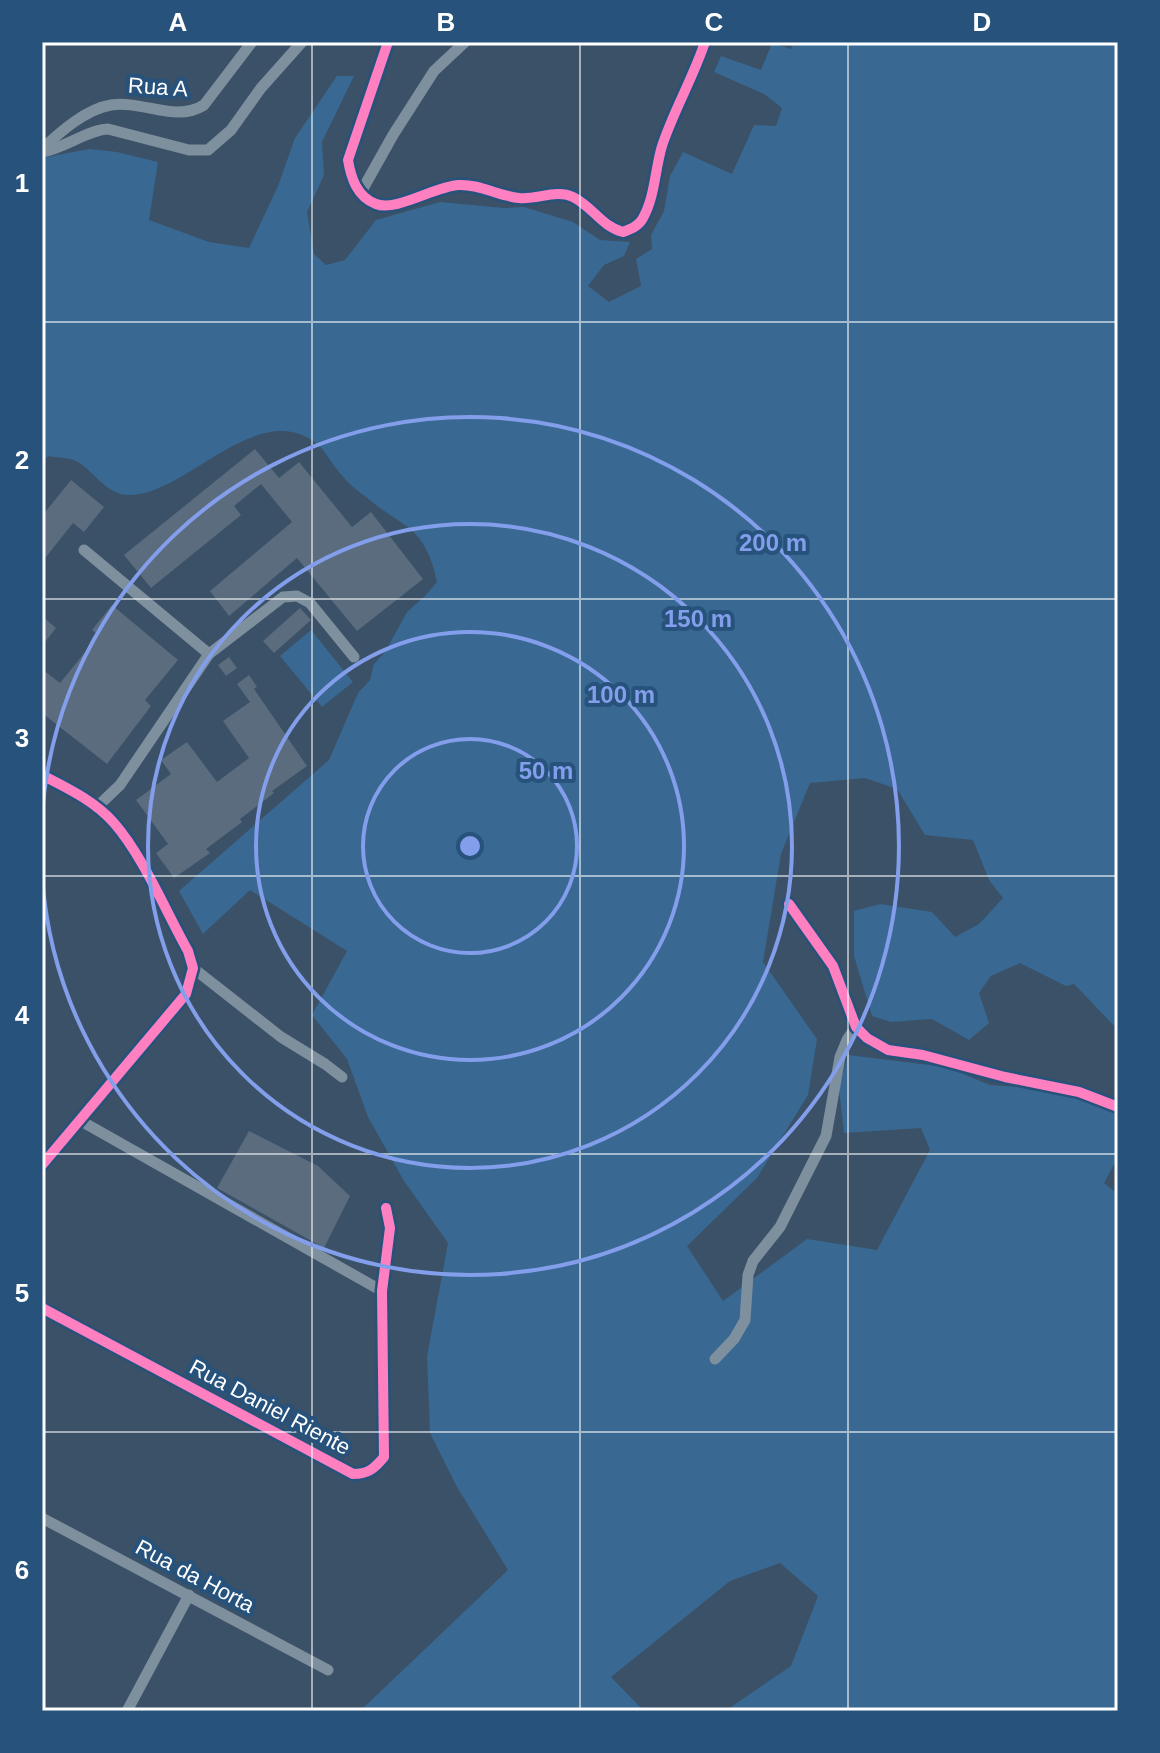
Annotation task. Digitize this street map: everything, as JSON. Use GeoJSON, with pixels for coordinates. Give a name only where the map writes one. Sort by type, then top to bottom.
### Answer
{"type":"FeatureCollection","features":[{"type":"Feature","properties":{"kind":"street","name":"Rua A"},"geometry":{"type":"LineString","coordinates":[[42,150],[87,114],[108,105],[130,103],[183,113],[196,110],[204,105],[252,42]]}},
{"type":"Feature","properties":{"kind":"street"},"geometry":{"type":"LineString","coordinates":[[42,150],[62,148],[100,129],[108,129],[189,150],[208,150],[231,130],[261,88],[302,42]]}},
{"type":"Feature","properties":{"kind":"street"},"geometry":{"type":"LineString","coordinates":[[388,42],[348,160],[350,175],[360,194],[372,203],[383,206],[435,189],[459,185],[476,186],[521,198],[559,193],[579,201],[609,228],[623,232],[642,222],[647,211],[665,138],[705,42]]}},
{"type":"Feature","properties":{"kind":"street"},"geometry":{"type":"LineString","coordinates":[[360,194],[434,71],[465,42]]}},
{"type":"Feature","properties":{"kind":"street"},"geometry":{"type":"LineString","coordinates":[[84,550],[209,654]]}},
{"type":"Feature","properties":{"kind":"street"},"geometry":{"type":"LineString","coordinates":[[97,807],[120,785],[209,654],[277,601],[297,596],[310,603],[354,657]]}},
{"type":"Feature","properties":{"kind":"street"},"geometry":{"type":"LineString","coordinates":[[42,775],[97,807],[113,822],[129,844],[188,951],[193,968],[186,994],[42,1165]]}},
{"type":"Feature","properties":{"kind":"street"},"geometry":{"type":"LineString","coordinates":[[789,904],[833,966],[856,1027],[867,1038],[888,1050],[923,1055],[1005,1077],[1079,1092],[1118,1107]]}},
{"type":"Feature","properties":{"kind":"street"},"geometry":{"type":"LineString","coordinates":[[193,968],[281,1037],[342,1077]]}},
{"type":"Feature","properties":{"kind":"street"},"geometry":{"type":"LineString","coordinates":[[715,1359],[734,1339],[745,1320],[748,1275],[753,1261],[780,1227],[826,1136],[840,1057],[856,1027]]}},
{"type":"Feature","properties":{"kind":"street"},"geometry":{"type":"LineString","coordinates":[[81,1121],[382,1291]]}},
{"type":"Feature","properties":{"kind":"street","name":"Rua Daniel Riente"},"geometry":{"type":"LineString","coordinates":[[42,1308],[353,1474],[365,1474],[375,1469],[384,1457],[382,1291],[390,1228],[386,1208]]}},
{"type":"Feature","properties":{"kind":"street","name":"Rua da Horta"},"geometry":{"type":"LineString","coordinates":[[42,1518],[328,1670]]}},
{"type":"Feature","properties":{"kind":"street"},"geometry":{"type":"LineString","coordinates":[[127,1711],[189,1595]]}},
{"type":"Feature","properties":{"kind":"shaded area"},"geometry":{"type":"Polygon","coordinates":[[[794,42],[1118,42],[1118,1030],[1074,984],[1066,986],[1020,963],[991,976],[979,993],[989,1023],[969,1040],[932,1019],[891,1022],[872,1016],[854,956],[854,911],[880,904],[932,912],[955,937],[979,924],[1003,898],[989,880],[973,840],[925,835],[897,789],[865,778],[810,783],[781,854],[763,962],[817,1039],[808,1095],[757,1178],[687,1246],[723,1301],[807,1239],[877,1250],[930,1150],[921,1128],[844,1133],[839,1089],[848,1055],[946,1067],[990,1085],[1049,1089],[1118,1114],[1118,1157],[1104,1183],[1118,1194],[1118,1711],[725,1711],[791,1666],[818,1596],[780,1563],[730,1581],[611,1677],[644,1711],[360,1711],[508,1570],[457,1487],[430,1433],[427,1356],[448,1243],[404,1181],[368,1117],[347,1059],[312,1015],[347,951],[250,890],[203,934],[179,891],[329,760],[358,693],[370,680],[374,664],[385,652],[407,612],[437,582],[432,563],[419,538],[351,485],[316,443],[294,432],[271,432],[247,439],[155,490],[133,495],[109,489],[75,460],[48,456],[42,463],[42,158],[89,149],[158,162],[149,220],[209,242],[249,248],[278,186],[295,138],[337,76],[354,76],[322,142],[324,175],[307,212],[314,254],[326,265],[345,260],[376,220],[440,202],[524,207],[573,222],[600,240],[630,242],[624,256],[604,265],[588,286],[609,302],[641,286],[636,259],[652,249],[651,235],[664,211],[670,176],[683,152],[732,174],[754,125],[776,126],[782,108],[764,94],[714,72],[721,56],[761,70],[772,43],[791,49],[794,42]]]}},
{"type":"Feature","properties":{"kind":"shaded area"},"geometry":{"type":"Polygon","coordinates":[[[311,630],[353,682],[322,707],[280,656],[311,630]]]}},
{"type":"Feature","properties":{"kind":"building"},"geometry":{"type":"Polygon","coordinates":[[[255,449],[279,478],[299,462],[352,527],[371,512],[423,579],[357,631],[297,558],[229,616],[210,591],[292,522],[261,484],[234,506],[241,515],[151,588],[124,555],[255,449]]]}},
{"type":"Feature","properties":{"kind":"building"},"geometry":{"type":"Polygon","coordinates":[[[71,480],[104,507],[84,532],[73,523],[42,562],[42,516],[71,480]]]}},
{"type":"Feature","properties":{"kind":"building"},"geometry":{"type":"Polygon","coordinates":[[[112,605],[178,660],[145,700],[151,706],[107,764],[42,713],[42,669],[60,683],[99,635],[92,630],[112,605]]]}},
{"type":"Feature","properties":{"kind":"building"},"geometry":{"type":"Polygon","coordinates":[[[300,608],[311,620],[274,653],[263,641],[300,608]]]}},
{"type":"Feature","properties":{"kind":"building"},"geometry":{"type":"Polygon","coordinates":[[[42,616],[56,628],[42,646],[42,616]]]}},
{"type":"Feature","properties":{"kind":"building"},"geometry":{"type":"Polygon","coordinates":[[[229,657],[237,668],[226,676],[218,665],[229,657]]]}},
{"type":"Feature","properties":{"kind":"building"},"geometry":{"type":"Polygon","coordinates":[[[249,675],[257,687],[254,689],[307,766],[272,791],[274,793],[240,819],[242,822],[206,849],[210,853],[174,878],[156,853],[168,844],[136,800],[171,774],[161,760],[187,742],[217,782],[249,758],[223,721],[250,702],[237,684],[249,675]]]}},
{"type":"Feature","properties":{"kind":"building"},"geometry":{"type":"Polygon","coordinates":[[[249,1131],[318,1166],[350,1196],[324,1248],[217,1188],[249,1131]]]}},
{"type":"Feature","properties":{"kind":"cycle path"},"geometry":{"type":"LineString","coordinates":[[388,42],[348,160],[353,180],[364,197],[376,204],[394,205],[459,185],[519,198],[567,195],[623,232],[639,223],[647,210],[662,146],[705,42]]}},
{"type":"Feature","properties":{"kind":"cycle path"},"geometry":{"type":"LineString","coordinates":[[42,775],[98,808],[125,836],[154,885],[188,951],[193,968],[186,994],[42,1165]]}},
{"type":"Feature","properties":{"kind":"cycle path"},"geometry":{"type":"LineString","coordinates":[[789,904],[833,966],[856,1027],[867,1038],[888,1050],[923,1055],[1005,1077],[1079,1092],[1118,1107]]}},
{"type":"Feature","properties":{"kind":"cycle path"},"geometry":{"type":"LineString","coordinates":[[42,1308],[353,1474],[367,1472],[384,1457],[382,1291],[390,1228],[386,1208]]}}]}
